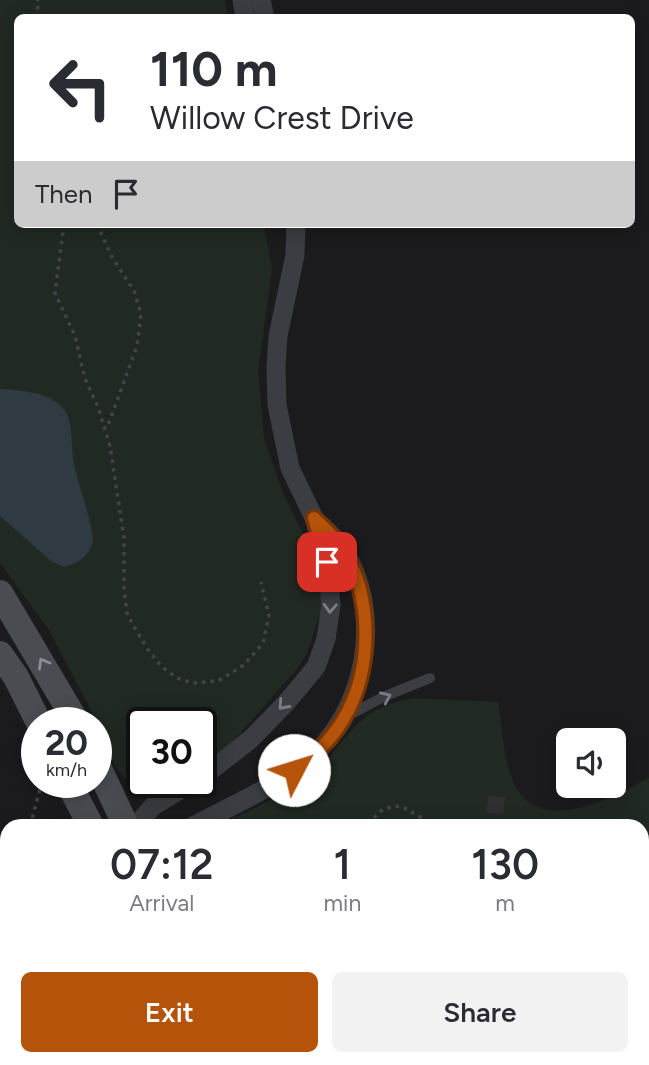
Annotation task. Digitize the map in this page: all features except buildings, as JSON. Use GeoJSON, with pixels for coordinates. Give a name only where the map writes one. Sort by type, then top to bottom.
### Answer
{"type":"FeatureCollection","features":[{"type":"Feature","properties":{"kind":"main road"},"geometry":{"type":"LineString","coordinates":[[0,593],[68,707]]}},
{"type":"Feature","properties":{"kind":"main road"},"geometry":{"type":"LineString","coordinates":[[0,654],[16,677],[31,707]]}},
{"type":"Feature","properties":{"kind":"main road"},"geometry":{"type":"LineString","coordinates":[[112,796],[123,819]]}},
{"type":"Feature","properties":{"kind":"main road"},"geometry":{"type":"LineString","coordinates":[[76,798],[87,819]]}},
{"type":"Feature","properties":{"kind":"street"},"geometry":{"type":"LineString","coordinates":[[217,766],[251,739],[310,674],[323,651],[329,624],[331,586],[314,518],[290,468],[277,405],[278,336],[295,255],[296,228]]}},
{"type":"Feature","properties":{"kind":"street"},"geometry":{"type":"LineString","coordinates":[[206,819],[282,779],[323,746],[344,719],[352,702],[362,663],[364,615],[353,569],[340,544],[314,518]]}},
{"type":"Feature","properties":{"kind":"street"},"geometry":{"type":"LineString","coordinates":[[142,819],[153,806],[166,798]]}},
{"type":"Feature","properties":{"kind":"lane"},"geometry":{"type":"LineString","coordinates":[[344,719],[383,697],[430,678]]}},
{"type":"Feature","properties":{"kind":"path"},"geometry":{"type":"LineString","coordinates":[[63,228],[55,293],[75,336],[85,379],[106,430],[114,464],[124,538],[127,613],[149,651],[162,667],[185,682],[207,684],[218,681],[244,665],[263,643],[268,615],[261,582]]}},
{"type":"Feature","properties":{"kind":"path"},"geometry":{"type":"LineString","coordinates":[[99,228],[112,257],[134,291],[141,314],[137,346],[106,430]]}},
{"type":"Feature","properties":{"kind":"path"},"geometry":{"type":"LineString","coordinates":[[32,819],[38,798]]}},
{"type":"Feature","properties":{"kind":"path"},"geometry":{"type":"LineString","coordinates":[[373,819],[381,810],[401,806],[424,819]]}},
{"type":"Feature","properties":{"kind":"shaded area"},"geometry":{"type":"Polygon","coordinates":[[[0,0],[225,0],[227,14],[14,14],[14,228],[265,228],[272,270],[258,371],[264,438],[284,496],[312,551],[323,593],[321,611],[307,653],[297,669],[230,745],[217,753],[217,707],[126,707],[126,779],[112,759],[112,707],[89,707],[49,630],[0,563],[0,0]]]}},
{"type":"Feature","properties":{"kind":"shaded area"},"geometry":{"type":"Polygon","coordinates":[[[0,389],[19,390],[50,399],[59,404],[69,420],[75,469],[93,542],[86,555],[74,564],[64,567],[51,561],[0,516],[0,389]]]}},
{"type":"Feature","properties":{"kind":"shaded area"},"geometry":{"type":"Polygon","coordinates":[[[412,698],[498,702],[512,778],[523,796],[537,807],[574,809],[606,798],[626,798],[626,789],[649,778],[649,819],[232,819],[278,796],[312,774],[366,716],[412,698]]]}},
{"type":"Feature","properties":{"kind":"route"},"geometry":{"type":"LineString","coordinates":[[294,770],[323,746],[344,719],[352,702],[362,663],[364,615],[353,569],[340,544],[314,518],[327,562]]}}]}
